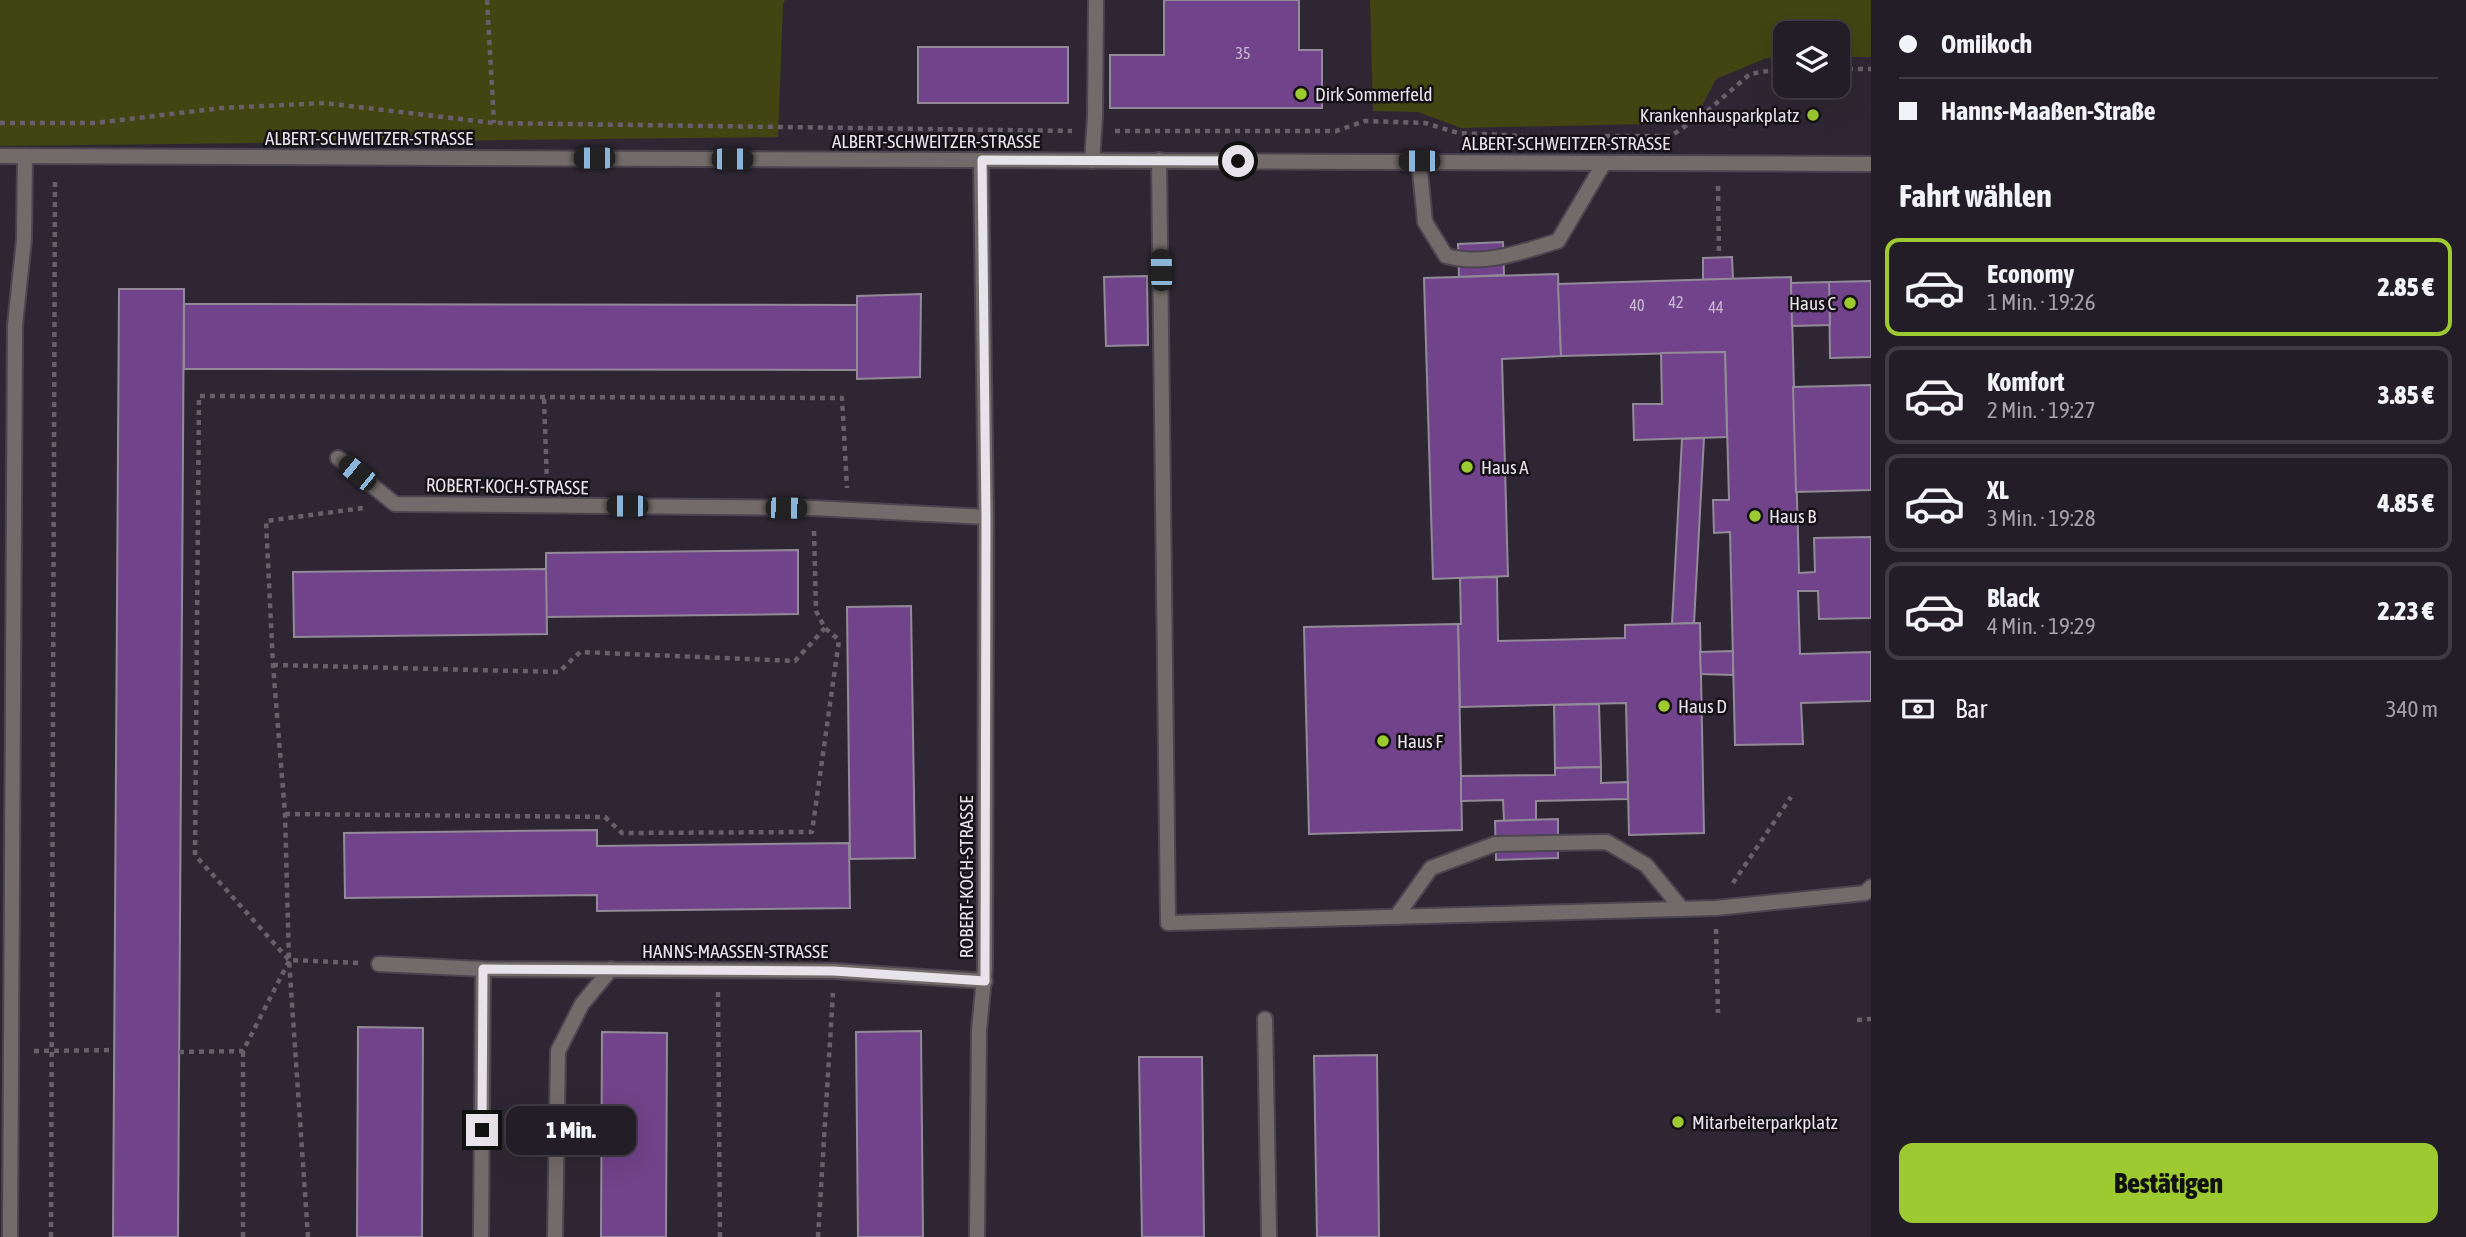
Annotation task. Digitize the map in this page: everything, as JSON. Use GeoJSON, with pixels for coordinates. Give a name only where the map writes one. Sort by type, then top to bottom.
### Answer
{"type":"FeatureCollection","features":[{"type":"Feature","properties":{"kind":"street"},"geometry":{"type":"LineString","coordinates":[[1092,160],[1096,0]]}},
{"type":"Feature","properties":{"kind":"street","name":"ALBERT-SCHWEITZER-STRASSE"},"geometry":{"type":"LineString","coordinates":[[0,156],[1871,164]]}},
{"type":"Feature","properties":{"kind":"street"},"geometry":{"type":"LineString","coordinates":[[10,1237],[15,325],[24,240],[25,156]]}},
{"type":"Feature","properties":{"kind":"street","name":"ROBERT-KOCH-STRASSE"},"geometry":{"type":"LineString","coordinates":[[977,1237],[979,1030],[985,981],[986,517],[982,160]]}},
{"type":"Feature","properties":{"kind":"street"},"geometry":{"type":"LineString","coordinates":[[1159,160],[1168,923],[1724,908],[1865,893],[1871,887]]}},
{"type":"Feature","properties":{"kind":"street"},"geometry":{"type":"LineString","coordinates":[[1419,161],[1425,222],[1446,256],[1459,260],[1503,258],[1558,242],[1604,163]]}},
{"type":"Feature","properties":{"kind":"street"},"geometry":{"type":"LineString","coordinates":[[338,458],[395,504]]}},
{"type":"Feature","properties":{"kind":"street","name":"ROBERT-KOCH-STRASSE"},"geometry":{"type":"LineString","coordinates":[[395,504],[813,508],[986,517]]}},
{"type":"Feature","properties":{"kind":"street"},"geometry":{"type":"LineString","coordinates":[[1396,917],[1431,868],[1495,844],[1607,842],[1646,865],[1682,909]]}},
{"type":"Feature","properties":{"kind":"street","name":"HANNS-MAASSEN-STRASSE"},"geometry":{"type":"LineString","coordinates":[[379,964],[483,969],[834,971],[985,981]]}},
{"type":"Feature","properties":{"kind":"street"},"geometry":{"type":"LineString","coordinates":[[481,1237],[483,969]]}},
{"type":"Feature","properties":{"kind":"street"},"geometry":{"type":"LineString","coordinates":[[555,1237],[558,1051],[582,1004],[611,970]]}},
{"type":"Feature","properties":{"kind":"street"},"geometry":{"type":"LineString","coordinates":[[1265,1019],[1269,1237]]}},
{"type":"Feature","properties":{"kind":"path"},"geometry":{"type":"LineString","coordinates":[[487,0],[494,123]]}},
{"type":"Feature","properties":{"kind":"path"},"geometry":{"type":"LineString","coordinates":[[1850,69],[1871,69]]}},
{"type":"Feature","properties":{"kind":"path"},"geometry":{"type":"LineString","coordinates":[[1602,136],[1671,136],[1706,112],[1750,74],[1773,70]]}},
{"type":"Feature","properties":{"kind":"path"},"geometry":{"type":"LineString","coordinates":[[0,123],[95,123],[222,108],[324,103],[494,123],[1094,131],[1336,131],[1364,121],[1425,123],[1458,133],[1532,136]]}},
{"type":"Feature","properties":{"kind":"path"},"geometry":{"type":"LineString","coordinates":[[51,1237],[55,156]]}},
{"type":"Feature","properties":{"kind":"path"},"geometry":{"type":"LineString","coordinates":[[1717,164],[1718,257]]}},
{"type":"Feature","properties":{"kind":"path"},"geometry":{"type":"LineString","coordinates":[[379,964],[289,960],[195,855],[199,396],[842,398],[848,510]]}},
{"type":"Feature","properties":{"kind":"path"},"geometry":{"type":"LineString","coordinates":[[544,399],[547,505]]}},
{"type":"Feature","properties":{"kind":"path"},"geometry":{"type":"LineString","coordinates":[[308,1237],[289,960],[285,814],[273,665],[266,521],[395,504]]}},
{"type":"Feature","properties":{"kind":"path"},"geometry":{"type":"LineString","coordinates":[[285,814],[605,817],[622,833],[812,832],[839,640],[825,628],[816,611],[813,508]]}},
{"type":"Feature","properties":{"kind":"path"},"geometry":{"type":"LineString","coordinates":[[273,665],[559,672],[580,652],[795,661],[825,628]]}},
{"type":"Feature","properties":{"kind":"path"},"geometry":{"type":"LineString","coordinates":[[243,1237],[243,1051],[289,960]]}},
{"type":"Feature","properties":{"kind":"path"},"geometry":{"type":"LineString","coordinates":[[718,970],[720,1237]]}},
{"type":"Feature","properties":{"kind":"path"},"geometry":{"type":"LineString","coordinates":[[818,1237],[834,971]]}},
{"type":"Feature","properties":{"kind":"path"},"geometry":{"type":"LineString","coordinates":[[1857,1020],[1871,1019]]}},
{"type":"Feature","properties":{"kind":"path"},"geometry":{"type":"LineString","coordinates":[[12,1050],[114,1050]]}},
{"type":"Feature","properties":{"kind":"path"},"geometry":{"type":"LineString","coordinates":[[179,1052],[243,1051]]}},
{"type":"Feature","properties":{"kind":"green space"},"geometry":{"type":"Polygon","coordinates":[[[0,0],[785,0],[778,137],[0,146],[0,0]]]}},
{"type":"Feature","properties":{"kind":"green space"},"geometry":{"type":"Polygon","coordinates":[[[1370,0],[1871,0],[1871,57],[1850,57],[1850,21],[1773,21],[1773,58],[1716,79],[1693,123],[1461,128],[1418,112],[1373,111],[1370,0]]]}},
{"type":"Feature","properties":{"kind":"building"},"geometry":{"type":"Polygon","coordinates":[[[1164,0],[1299,0],[1299,50],[1322,50],[1322,108],[1110,108],[1110,55],[1164,55],[1164,0]]]}},
{"type":"Feature","properties":{"kind":"building"},"geometry":{"type":"Polygon","coordinates":[[[918,47],[1068,47],[1068,103],[918,103],[918,47]]]}},
{"type":"Feature","properties":{"kind":"building"},"geometry":{"type":"Polygon","coordinates":[[[1503,242],[1504,275],[1459,277],[1458,244],[1503,242]]]}},
{"type":"Feature","properties":{"kind":"building"},"geometry":{"type":"Polygon","coordinates":[[[1732,257],[1733,279],[1703,280],[1703,258],[1732,257]]]}},
{"type":"Feature","properties":{"kind":"building","name":"Haus A"},"geometry":{"type":"Polygon","coordinates":[[[1558,274],[1561,356],[1502,359],[1508,576],[1433,579],[1424,278],[1558,274]]]}},
{"type":"Feature","properties":{"kind":"building"},"geometry":{"type":"Polygon","coordinates":[[[1147,276],[1148,345],[1106,346],[1104,277],[1147,276]]]}},
{"type":"Feature","properties":{"kind":"building","name":"Haus B"},"geometry":{"type":"Polygon","coordinates":[[[1791,277],[1799,573],[1815,572],[1814,538],[1871,537],[1871,618],[1819,619],[1818,591],[1798,591],[1800,654],[1871,652],[1871,701],[1801,703],[1803,744],[1735,745],[1730,532],[1714,533],[1713,500],[1729,500],[1725,352],[1561,356],[1558,284],[1791,277]]]}},
{"type":"Feature","properties":{"kind":"building","name":"Haus C"},"geometry":{"type":"Polygon","coordinates":[[[1871,281],[1871,357],[1830,358],[1829,282],[1871,281]]]}},
{"type":"Feature","properties":{"kind":"building"},"geometry":{"type":"Polygon","coordinates":[[[1829,282],[1830,325],[1792,326],[1791,283],[1829,282]]]}},
{"type":"Feature","properties":{"kind":"building"},"geometry":{"type":"Polygon","coordinates":[[[119,289],[184,289],[178,1237],[113,1237],[119,289]]]}},
{"type":"Feature","properties":{"kind":"building"},"geometry":{"type":"Polygon","coordinates":[[[921,294],[920,377],[857,379],[857,296],[921,294]]]}},
{"type":"Feature","properties":{"kind":"building"},"geometry":{"type":"Polygon","coordinates":[[[184,304],[857,305],[857,370],[184,369],[184,304]]]}},
{"type":"Feature","properties":{"kind":"building"},"geometry":{"type":"Polygon","coordinates":[[[1725,352],[1727,437],[1634,440],[1633,404],[1662,404],[1661,353],[1725,352]]]}},
{"type":"Feature","properties":{"kind":"building"},"geometry":{"type":"Polygon","coordinates":[[[1871,385],[1871,490],[1796,492],[1793,387],[1871,385]]]}},
{"type":"Feature","properties":{"kind":"building"},"geometry":{"type":"Polygon","coordinates":[[[1704,438],[1694,623],[1672,624],[1682,439],[1704,438]]]}},
{"type":"Feature","properties":{"kind":"building"},"geometry":{"type":"Polygon","coordinates":[[[798,550],[798,614],[546,617],[546,553],[798,550]]]}},
{"type":"Feature","properties":{"kind":"building"},"geometry":{"type":"Polygon","coordinates":[[[546,569],[547,634],[294,637],[293,572],[546,569]]]}},
{"type":"Feature","properties":{"kind":"building","name":"Haus D"},"geometry":{"type":"Polygon","coordinates":[[[1497,577],[1498,641],[1625,638],[1625,625],[1700,623],[1704,833],[1629,835],[1626,703],[1460,707],[1460,578],[1497,577]]]}},
{"type":"Feature","properties":{"kind":"building"},"geometry":{"type":"Polygon","coordinates":[[[911,606],[915,858],[850,859],[847,607],[911,606]]]}},
{"type":"Feature","properties":{"kind":"building","name":"Haus F"},"geometry":{"type":"Polygon","coordinates":[[[1458,624],[1462,830],[1309,834],[1304,627],[1458,624]]]}},
{"type":"Feature","properties":{"kind":"building"},"geometry":{"type":"Polygon","coordinates":[[[1733,651],[1733,675],[1701,674],[1700,652],[1733,651]]]}},
{"type":"Feature","properties":{"kind":"building"},"geometry":{"type":"Polygon","coordinates":[[[1599,704],[1601,767],[1555,768],[1554,705],[1599,704]]]}},
{"type":"Feature","properties":{"kind":"building"},"geometry":{"type":"Polygon","coordinates":[[[1601,767],[1601,783],[1628,782],[1628,799],[1536,801],[1536,820],[1504,821],[1503,800],[1461,801],[1461,776],[1555,775],[1555,768],[1601,767]]]}},
{"type":"Feature","properties":{"kind":"building"},"geometry":{"type":"Polygon","coordinates":[[[1558,819],[1558,858],[1496,860],[1495,821],[1558,819]]]}},
{"type":"Feature","properties":{"kind":"building"},"geometry":{"type":"Polygon","coordinates":[[[597,830],[597,846],[849,843],[850,908],[597,911],[597,895],[345,898],[344,833],[597,830]]]}},
{"type":"Feature","properties":{"kind":"building"},"geometry":{"type":"Polygon","coordinates":[[[358,1027],[423,1028],[422,1237],[357,1237],[358,1027]]]}},
{"type":"Feature","properties":{"kind":"building"},"geometry":{"type":"Polygon","coordinates":[[[921,1031],[923,1237],[858,1237],[856,1032],[921,1031]]]}},
{"type":"Feature","properties":{"kind":"building"},"geometry":{"type":"Polygon","coordinates":[[[602,1032],[667,1033],[666,1237],[601,1237],[602,1032]]]}},
{"type":"Feature","properties":{"kind":"building"},"geometry":{"type":"Polygon","coordinates":[[[1377,1055],[1379,1237],[1317,1237],[1314,1056],[1377,1055]]]}},
{"type":"Feature","properties":{"kind":"building"},"geometry":{"type":"Polygon","coordinates":[[[1139,1057],[1202,1057],[1204,1237],[1142,1237],[1139,1057]]]}},
{"type":"Feature","properties":{"kind":"place","name":"Dirk Sommerfeld"},"geometry":{"type":"Point","coordinates":[1301,94]}},
{"type":"Feature","properties":{"kind":"place","name":"Krankenhausparkplatz"},"geometry":{"type":"Point","coordinates":[1813,115]}},
{"type":"Feature","properties":{"kind":"place","name":"Haus C"},"geometry":{"type":"Point","coordinates":[1850,303]}},
{"type":"Feature","properties":{"kind":"place","name":"Haus A"},"geometry":{"type":"Point","coordinates":[1467,467]}},
{"type":"Feature","properties":{"kind":"place","name":"Haus B"},"geometry":{"type":"Point","coordinates":[1755,516]}},
{"type":"Feature","properties":{"kind":"place","name":"Haus D"},"geometry":{"type":"Point","coordinates":[1664,706]}},
{"type":"Feature","properties":{"kind":"place","name":"Haus F"},"geometry":{"type":"Point","coordinates":[1383,741]}},
{"type":"Feature","properties":{"kind":"place","name":"Mitarbeiterparkplatz"},"geometry":{"type":"Point","coordinates":[1678,1122]}},
{"type":"Feature","properties":{"kind":"route"},"geometry":{"type":"LineString","coordinates":[[482,1130],[483,969],[834,971],[985,981],[986,517],[982,160],[1238,161]]}}]}
